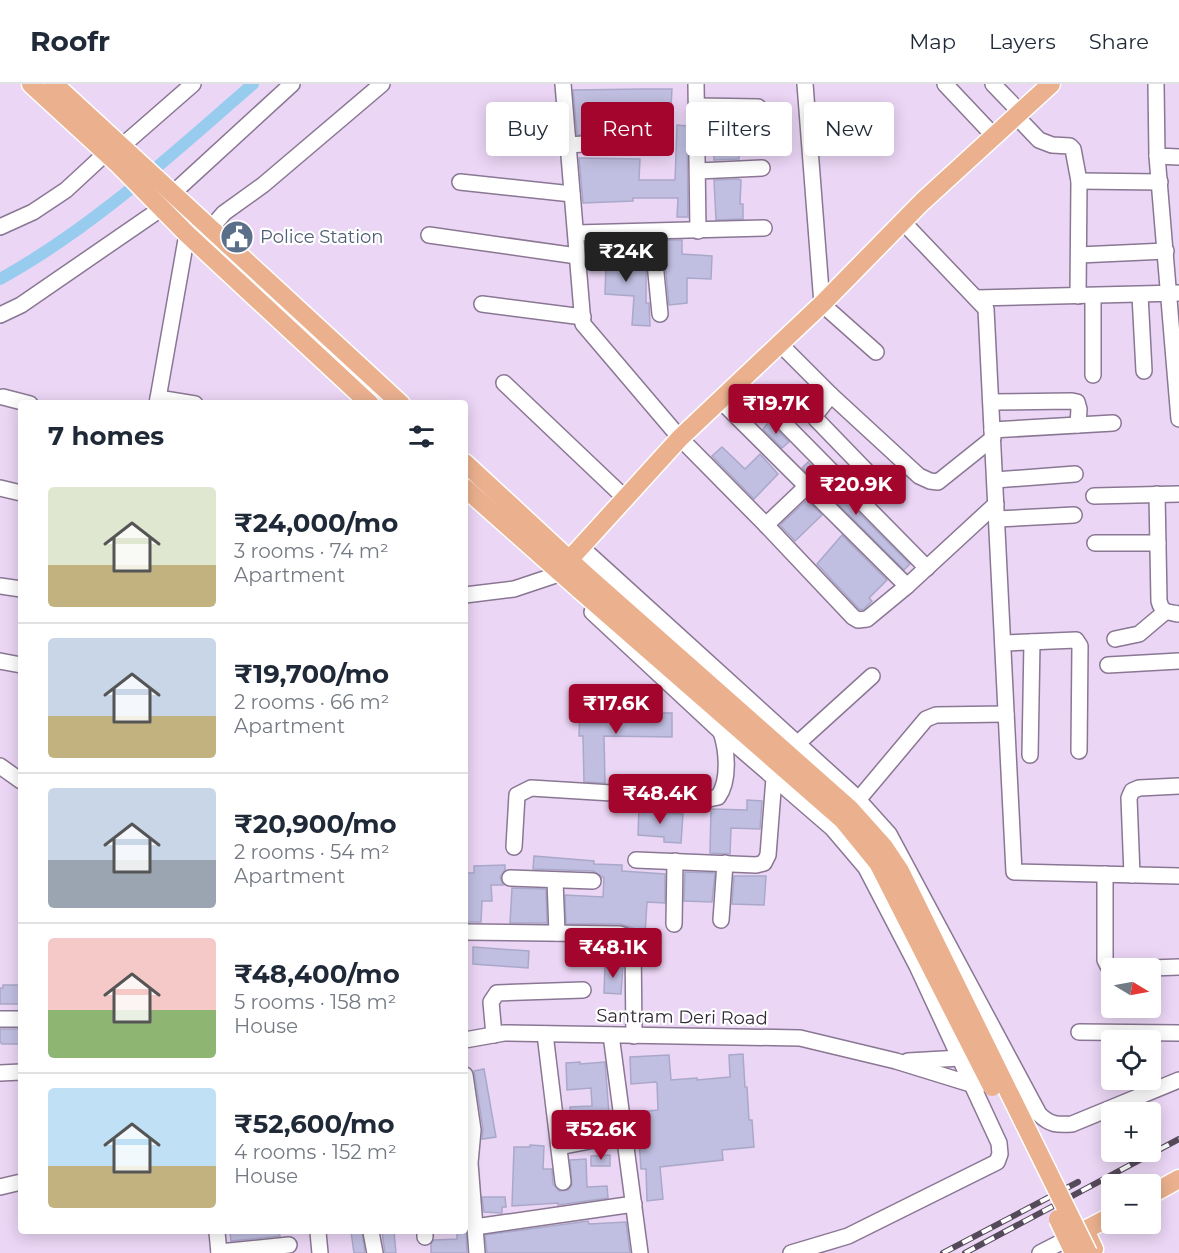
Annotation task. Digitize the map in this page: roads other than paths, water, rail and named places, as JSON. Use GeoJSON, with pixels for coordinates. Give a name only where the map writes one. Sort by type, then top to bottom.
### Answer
{"type":"FeatureCollection","features":[{"type":"Feature","properties":{"kind":"main road"},"geometry":{"type":"LineString","coordinates":[[31,84],[55,88],[167,201],[211,228],[397,400]]}},
{"type":"Feature","properties":{"kind":"main road"},"geometry":{"type":"LineString","coordinates":[[566,564],[680,438],[822,304],[903,222],[1051,84]]}},
{"type":"Feature","properties":{"kind":"main road"},"geometry":{"type":"LineString","coordinates":[[167,201],[187,234],[366,400]]}},
{"type":"Feature","properties":{"kind":"main road"},"geometry":{"type":"LineString","coordinates":[[468,466],[584,583],[843,819],[870,852],[1037,1174],[1065,1250]]}},
{"type":"Feature","properties":{"kind":"main road"},"geometry":{"type":"LineString","coordinates":[[468,490],[566,564]]}},
{"type":"Feature","properties":{"kind":"main road"},"geometry":{"type":"LineString","coordinates":[[584,583],[850,809],[884,847],[900,871],[1088,1253]]}},
{"type":"Feature","properties":{"kind":"main road"},"geometry":{"type":"LineString","coordinates":[[1161,1189],[1179,1179]]}},
{"type":"Feature","properties":{"kind":"main road"},"geometry":{"type":"LineString","coordinates":[[1096,1253],[1084,1230],[1101,1222]]}},
{"type":"Feature","properties":{"kind":"street"},"geometry":{"type":"LineString","coordinates":[[0,227],[33,212],[117,153],[193,84]]}},
{"type":"Feature","properties":{"kind":"street"},"geometry":{"type":"LineString","coordinates":[[0,315],[21,305],[167,201],[292,84]]}},
{"type":"Feature","properties":{"kind":"street"},"geometry":{"type":"LineString","coordinates":[[157,400],[187,234],[211,228],[224,213],[263,185],[382,84]]}},
{"type":"Feature","properties":{"kind":"street"},"geometry":{"type":"LineString","coordinates":[[563,84],[564,102]]}},
{"type":"Feature","properties":{"kind":"street"},"geometry":{"type":"LineString","coordinates":[[696,84],[697,102]]}},
{"type":"Feature","properties":{"kind":"street"},"geometry":{"type":"LineString","coordinates":[[805,84],[822,304],[876,352]]}},
{"type":"Feature","properties":{"kind":"street"},"geometry":{"type":"LineString","coordinates":[[945,84],[994,136]]}},
{"type":"Feature","properties":{"kind":"street"},"geometry":{"type":"LineString","coordinates":[[993,84],[1039,140],[1052,145],[1070,146],[1073,149],[1079,181],[1079,255],[1093,375]]}},
{"type":"Feature","properties":{"kind":"street"},"geometry":{"type":"LineString","coordinates":[[1156,84],[1157,156],[1166,251],[1174,294],[1179,419]]}},
{"type":"Feature","properties":{"kind":"street"},"geometry":{"type":"LineString","coordinates":[[569,156],[584,324],[680,438],[853,617],[858,620],[867,619],[996,512],[1074,515]]}},
{"type":"Feature","properties":{"kind":"street"},"geometry":{"type":"LineString","coordinates":[[698,156],[698,231]]}},
{"type":"Feature","properties":{"kind":"street"},"geometry":{"type":"LineString","coordinates":[[1157,156],[1179,157]]}},
{"type":"Feature","properties":{"kind":"street"},"geometry":{"type":"LineString","coordinates":[[698,171],[762,168]]}},
{"type":"Feature","properties":{"kind":"street"},"geometry":{"type":"LineString","coordinates":[[1079,181],[1160,182]]}},
{"type":"Feature","properties":{"kind":"street"},"geometry":{"type":"LineString","coordinates":[[460,182],[572,194]]}},
{"type":"Feature","properties":{"kind":"street"},"geometry":{"type":"LineString","coordinates":[[903,222],[987,309],[1014,872],[1179,876]]}},
{"type":"Feature","properties":{"kind":"street"},"geometry":{"type":"LineString","coordinates":[[576,233],[764,228]]}},
{"type":"Feature","properties":{"kind":"street"},"geometry":{"type":"LineString","coordinates":[[652,232],[660,314]]}},
{"type":"Feature","properties":{"kind":"street"},"geometry":{"type":"LineString","coordinates":[[429,235],[578,256]]}},
{"type":"Feature","properties":{"kind":"street"},"geometry":{"type":"LineString","coordinates":[[1079,255],[1166,251]]}},
{"type":"Feature","properties":{"kind":"street"},"geometry":{"type":"LineString","coordinates":[[975,298],[1174,294]]}},
{"type":"Feature","properties":{"kind":"street"},"geometry":{"type":"LineString","coordinates":[[1140,295],[1144,371]]}},
{"type":"Feature","properties":{"kind":"street"},"geometry":{"type":"LineString","coordinates":[[482,304],[583,317]]}},
{"type":"Feature","properties":{"kind":"street"},"geometry":{"type":"LineString","coordinates":[[780,344],[831,395],[919,476],[930,481],[938,482],[993,434],[1113,423]]}},
{"type":"Feature","properties":{"kind":"street"},"geometry":{"type":"LineString","coordinates":[[504,383],[625,498]]}},
{"type":"Feature","properties":{"kind":"street"},"geometry":{"type":"LineString","coordinates":[[831,395],[816,414],[816,419],[877,482]]}},
{"type":"Feature","properties":{"kind":"street"},"geometry":{"type":"LineString","coordinates":[[3,397],[18,401]]}},
{"type":"Feature","properties":{"kind":"street"},"geometry":{"type":"LineString","coordinates":[[720,400],[907,586]]}},
{"type":"Feature","properties":{"kind":"street"},"geometry":{"type":"LineString","coordinates":[[991,402],[1077,402],[1078,425]]}},
{"type":"Feature","properties":{"kind":"street"},"geometry":{"type":"LineString","coordinates":[[774,413],[927,568]]}},
{"type":"Feature","properties":{"kind":"street"},"geometry":{"type":"LineString","coordinates":[[995,480],[1075,474]]}},
{"type":"Feature","properties":{"kind":"street"},"geometry":{"type":"LineString","coordinates":[[766,525],[807,486]]}},
{"type":"Feature","properties":{"kind":"street"},"geometry":{"type":"LineString","coordinates":[[0,488],[18,492]]}},
{"type":"Feature","properties":{"kind":"street"},"geometry":{"type":"LineString","coordinates":[[1157,494],[1160,601],[1161,608],[1172,613]]}},
{"type":"Feature","properties":{"kind":"street"},"geometry":{"type":"LineString","coordinates":[[1094,496],[1179,494]]}},
{"type":"Feature","properties":{"kind":"street"},"geometry":{"type":"LineString","coordinates":[[1095,543],[1158,543]]}},
{"type":"Feature","properties":{"kind":"street"},"geometry":{"type":"LineString","coordinates":[[468,596],[514,589],[566,564]]}},
{"type":"Feature","properties":{"kind":"street"},"geometry":{"type":"LineString","coordinates":[[566,564],[720,732],[832,828],[866,868],[917,966],[999,1143],[1000,1154],[997,1162],[848,1236],[791,1253]]}},
{"type":"Feature","properties":{"kind":"street"},"geometry":{"type":"LineString","coordinates":[[566,564],[796,744],[858,800],[889,834],[1039,1114],[1046,1122],[1055,1125],[1072,1124],[1179,1080]]}},
{"type":"Feature","properties":{"kind":"street"},"geometry":{"type":"LineString","coordinates":[[0,586],[18,589]]}},
{"type":"Feature","properties":{"kind":"street"},"geometry":{"type":"LineString","coordinates":[[1115,639],[1139,634],[1172,613]]}},
{"type":"Feature","properties":{"kind":"street"},"geometry":{"type":"LineString","coordinates":[[1003,643],[1076,640],[1080,646],[1079,751]]}},
{"type":"Feature","properties":{"kind":"street"},"geometry":{"type":"LineString","coordinates":[[1030,755],[1032,642]]}},
{"type":"Feature","properties":{"kind":"street"},"geometry":{"type":"LineString","coordinates":[[0,661],[18,664]]}},
{"type":"Feature","properties":{"kind":"street"},"geometry":{"type":"LineString","coordinates":[[1107,665],[1179,661]]}},
{"type":"Feature","properties":{"kind":"street"},"geometry":{"type":"LineString","coordinates":[[796,744],[872,676]]}},
{"type":"Feature","properties":{"kind":"street"},"geometry":{"type":"LineString","coordinates":[[858,800],[926,719],[936,715],[1006,714]]}},
{"type":"Feature","properties":{"kind":"street"},"geometry":{"type":"LineString","coordinates":[[514,847],[517,795],[531,788],[709,800],[718,797],[723,790],[726,762],[724,740],[720,732]]}},
{"type":"Feature","properties":{"kind":"street"},"geometry":{"type":"LineString","coordinates":[[0,766],[18,779]]}},
{"type":"Feature","properties":{"kind":"street"},"geometry":{"type":"LineString","coordinates":[[636,860],[756,865],[764,863],[768,855],[774,778]]}},
{"type":"Feature","properties":{"kind":"street"},"geometry":{"type":"LineString","coordinates":[[1132,875],[1129,798],[1132,791],[1138,788],[1179,786]]}},
{"type":"Feature","properties":{"kind":"street"},"geometry":{"type":"LineString","coordinates":[[674,924],[675,861]]}},
{"type":"Feature","properties":{"kind":"street"},"geometry":{"type":"LineString","coordinates":[[721,920],[725,864]]}},
{"type":"Feature","properties":{"kind":"street"},"geometry":{"type":"LineString","coordinates":[[1105,874],[1105,958]]}},
{"type":"Feature","properties":{"kind":"street"},"geometry":{"type":"LineString","coordinates":[[510,878],[593,881]]}},
{"type":"Feature","properties":{"kind":"street"},"geometry":{"type":"LineString","coordinates":[[555,880],[556,933]]}},
{"type":"Feature","properties":{"kind":"street"},"geometry":{"type":"LineString","coordinates":[[468,932],[620,934],[629,937],[633,942],[634,1036]]}},
{"type":"Feature","properties":{"kind":"street"},"geometry":{"type":"LineString","coordinates":[[1161,968],[1179,967]]}},
{"type":"Feature","properties":{"kind":"street"},"geometry":{"type":"LineString","coordinates":[[494,1035],[491,1002],[497,993],[583,990]]}},
{"type":"Feature","properties":{"kind":"street"},"geometry":{"type":"LineString","coordinates":[[0,1019],[18,1019]]}},
{"type":"Feature","properties":{"kind":"street"},"geometry":{"type":"LineString","coordinates":[[1079,1032],[1179,1033]]}},
{"type":"Feature","properties":{"kind":"street","name":"Santram Deri Road"},"geometry":{"type":"LineString","coordinates":[[468,1039],[504,1033],[800,1038],[896,1061],[1034,1104]]}},
{"type":"Feature","properties":{"kind":"street"},"geometry":{"type":"LineString","coordinates":[[545,1034],[563,1182]]}},
{"type":"Feature","properties":{"kind":"street"},"geometry":{"type":"LineString","coordinates":[[611,1035],[640,1253]]}},
{"type":"Feature","properties":{"kind":"street","name":"Santram Deri Road"},"geometry":{"type":"LineString","coordinates":[[896,1061],[961,1058]]}},
{"type":"Feature","properties":{"kind":"street"},"geometry":{"type":"LineString","coordinates":[[0,1073],[18,1072]]}},
{"type":"Feature","properties":{"kind":"street"},"geometry":{"type":"LineString","coordinates":[[468,1096],[473,1130],[470,1163],[477,1253]]}},
{"type":"Feature","properties":{"kind":"street"},"geometry":{"type":"LineString","coordinates":[[559,1147],[625,1134]]}},
{"type":"Feature","properties":{"kind":"street"},"geometry":{"type":"LineString","coordinates":[[0,1187],[18,1183]]}},
{"type":"Feature","properties":{"kind":"street"},"geometry":{"type":"LineString","coordinates":[[475,1227],[634,1204]]}},
{"type":"Feature","properties":{"kind":"street"},"geometry":{"type":"LineString","coordinates":[[1040,1253],[1065,1250],[1084,1230]]}},
{"type":"Feature","properties":{"kind":"street"},"geometry":{"type":"LineString","coordinates":[[217,1234],[219,1253],[289,1245]]}},
{"type":"Feature","properties":{"kind":"street"},"geometry":{"type":"LineString","coordinates":[[318,1234],[320,1253]]}},
{"type":"Feature","properties":{"kind":"street"},"geometry":{"type":"LineString","coordinates":[[371,1234],[375,1253]]}},
{"type":"Feature","properties":{"kind":"waterway"},"geometry":{"type":"LineString","coordinates":[[0,279],[35,259],[100,213],[253,84]]}},
{"type":"Feature","properties":{"kind":"railway"},"geometry":{"type":"LineString","coordinates":[[965,1253],[1179,1139]]}},
{"type":"Feature","properties":{"kind":"railway"},"geometry":{"type":"LineString","coordinates":[[943,1253],[1078,1182]]}},
{"type":"Feature","properties":{"kind":"place","name":"Police Station"},"geometry":{"type":"Point","coordinates":[237,237]}}]}
